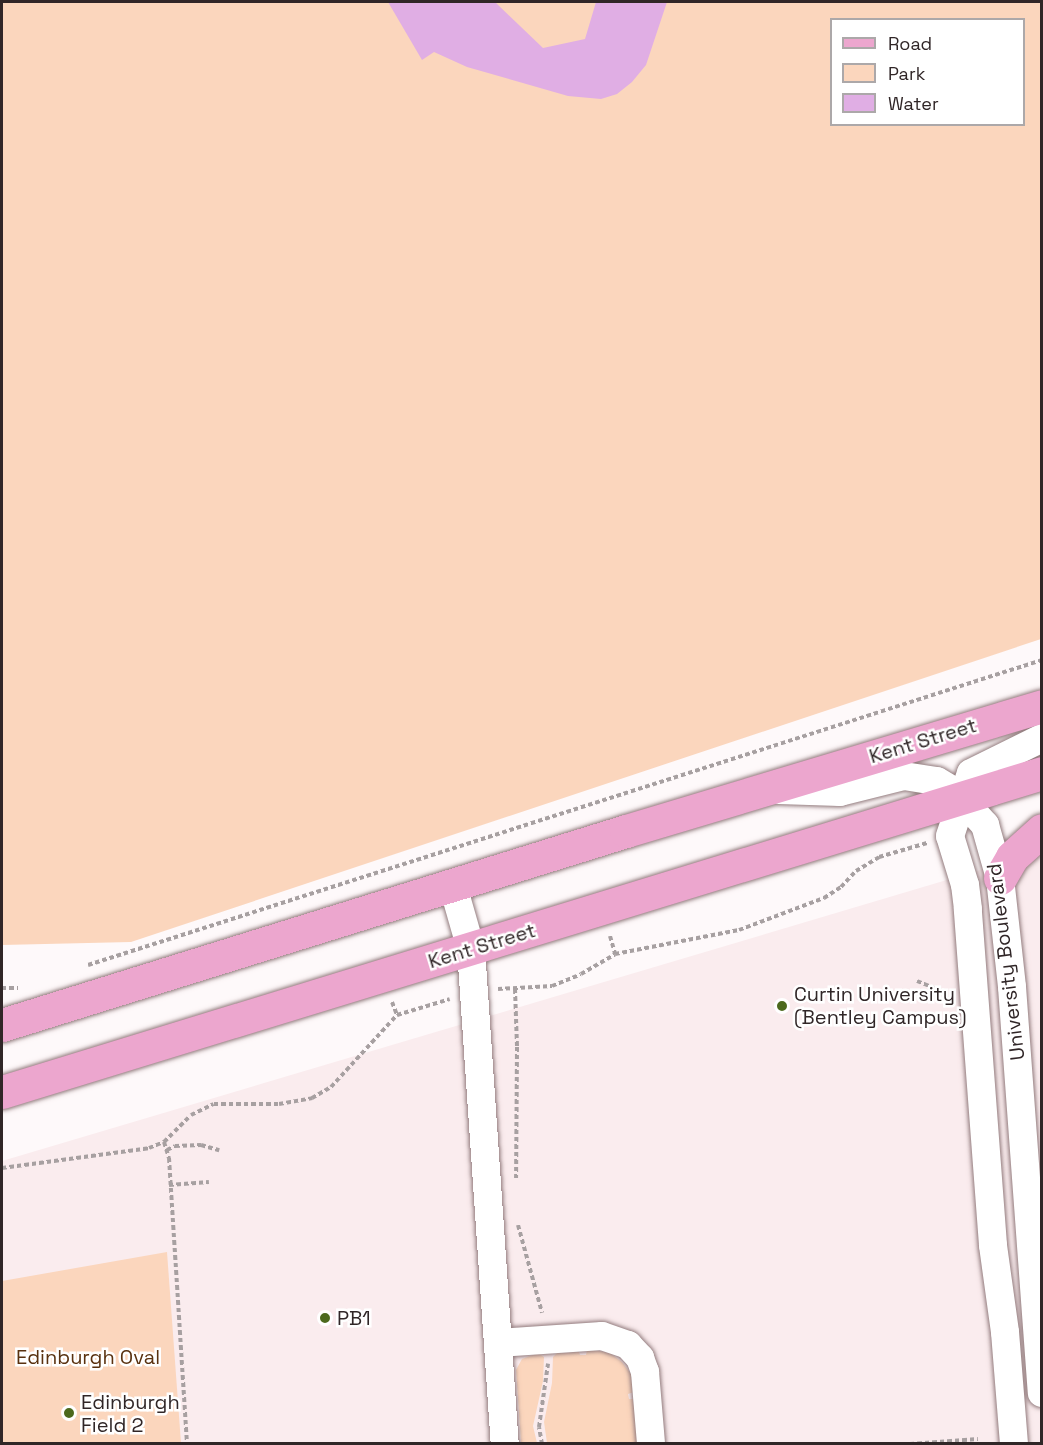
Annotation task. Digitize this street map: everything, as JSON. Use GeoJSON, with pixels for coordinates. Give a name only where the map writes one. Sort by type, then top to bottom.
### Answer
{"type":"FeatureCollection","features":[{"type":"Feature","properties":{"kind":"main road","name":"Kent Street"},"geometry":{"type":"LineString","coordinates":[[2,1025],[648,824],[771,789],[934,737],[1041,706]]}},
{"type":"Feature","properties":{"kind":"main road","name":"Kent Street"},"geometry":{"type":"LineString","coordinates":[[2,1092],[1041,773]]}},
{"type":"Feature","properties":{"kind":"main road"},"geometry":{"type":"LineString","coordinates":[[1000,878],[1012,857],[1041,830]]}},
{"type":"Feature","properties":{"kind":"street","name":"Kent Street"},"geometry":{"type":"LineString","coordinates":[[771,789],[840,792],[904,776],[937,782],[962,797],[971,773],[1041,738]]}},
{"type":"Feature","properties":{"kind":"street","name":"University Boulevard"},"geometry":{"type":"LineString","coordinates":[[962,797],[986,825],[1000,878],[1012,987],[1041,1393]]}},
{"type":"Feature","properties":{"kind":"street","name":"University Boulevard"},"geometry":{"type":"LineString","coordinates":[[962,797],[950,836],[964,885],[968,909],[993,1245],[1005,1332],[1014,1443]]}},
{"type":"Feature","properties":{"kind":"street"},"geometry":{"type":"LineString","coordinates":[[453,886],[471,949],[505,1443]]}},
{"type":"Feature","properties":{"kind":"street"},"geometry":{"type":"LineString","coordinates":[[498,1343],[611,1338],[635,1352],[645,1372],[651,1443]]}},
{"type":"Feature","properties":{"kind":"path"},"geometry":{"type":"LineString","coordinates":[[84,967],[1041,660]]}},
{"type":"Feature","properties":{"kind":"path"},"geometry":{"type":"LineString","coordinates":[[497,989],[552,986],[566,982],[615,954],[739,930],[824,898],[841,887],[856,871],[879,857],[924,844]]}},
{"type":"Feature","properties":{"kind":"path"},"geometry":{"type":"LineString","coordinates":[[609,934],[615,954]]}},
{"type":"Feature","properties":{"kind":"path"},"geometry":{"type":"LineString","coordinates":[[2,988],[27,985]]}},
{"type":"Feature","properties":{"kind":"path"},"geometry":{"type":"LineString","coordinates":[[514,989],[517,1047],[516,1189]]}},
{"type":"Feature","properties":{"kind":"path"},"geometry":{"type":"LineString","coordinates":[[2,1168],[149,1148],[164,1142],[191,1115],[214,1104],[279,1104],[322,1094],[351,1067],[397,1015],[445,1000]]}},
{"type":"Feature","properties":{"kind":"path"},"geometry":{"type":"LineString","coordinates":[[164,1142],[167,1150],[187,1443]]}},
{"type":"Feature","properties":{"kind":"path"},"geometry":{"type":"LineString","coordinates":[[167,1150],[176,1146],[201,1145],[219,1150]]}},
{"type":"Feature","properties":{"kind":"path"},"geometry":{"type":"LineString","coordinates":[[169,1185],[209,1182]]}},
{"type":"Feature","properties":{"kind":"path"},"geometry":{"type":"LineString","coordinates":[[517,1221],[536,1297],[547,1326],[546,1388],[538,1427],[542,1443]]}},
{"type":"Feature","properties":{"kind":"path"},"geometry":{"type":"LineString","coordinates":[[910,1443],[978,1439]]}},
{"type":"Feature","properties":{"kind":"shaded area","name":"Curtin University (Bentley Campus)"},"geometry":{"type":"Polygon","coordinates":[[[1041,852],[1041,1443],[2,1444],[2,1161],[1041,852]]]}},
{"type":"Feature","properties":{"kind":"green space"},"geometry":{"type":"Polygon","coordinates":[[[2,2],[1041,2],[1041,639],[131,942],[2,945],[2,2]]]}},
{"type":"Feature","properties":{"kind":"green space","name":"Edinburgh Oval"},"geometry":{"type":"Polygon","coordinates":[[[167,1252],[181,1443],[2,1443],[2,1281],[167,1252]]]}},
{"type":"Feature","properties":{"kind":"green space"},"geometry":{"type":"Polygon","coordinates":[[[587,1349],[610,1353],[622,1362],[631,1374],[634,1392],[628,1394],[629,1399],[633,1399],[639,1443],[547,1443],[544,1422],[552,1383],[553,1357],[557,1353],[579,1352],[580,1355],[586,1355],[587,1349]]]}},
{"type":"Feature","properties":{"kind":"green space"},"geometry":{"type":"Polygon","coordinates":[[[538,1353],[544,1357],[543,1381],[533,1426],[537,1443],[521,1443],[516,1370],[522,1359],[538,1353]]]}},
{"type":"Feature","properties":{"kind":"water"},"geometry":{"type":"Polygon","coordinates":[[[388,2],[495,2],[543,48],[585,39],[596,2],[667,2],[646,65],[632,82],[617,94],[601,99],[568,96],[467,67],[434,52],[422,60],[388,2]]]}},
{"type":"Feature","properties":{"kind":"place","name":"Curtin University (Bentley Campus)"},"geometry":{"type":"Point","coordinates":[782,1006]}},
{"type":"Feature","properties":{"kind":"place","name":"PB1"},"geometry":{"type":"Point","coordinates":[325,1318]}},
{"type":"Feature","properties":{"kind":"place","name":"Edinburgh Field 2"},"geometry":{"type":"Point","coordinates":[69,1413]}}]}
